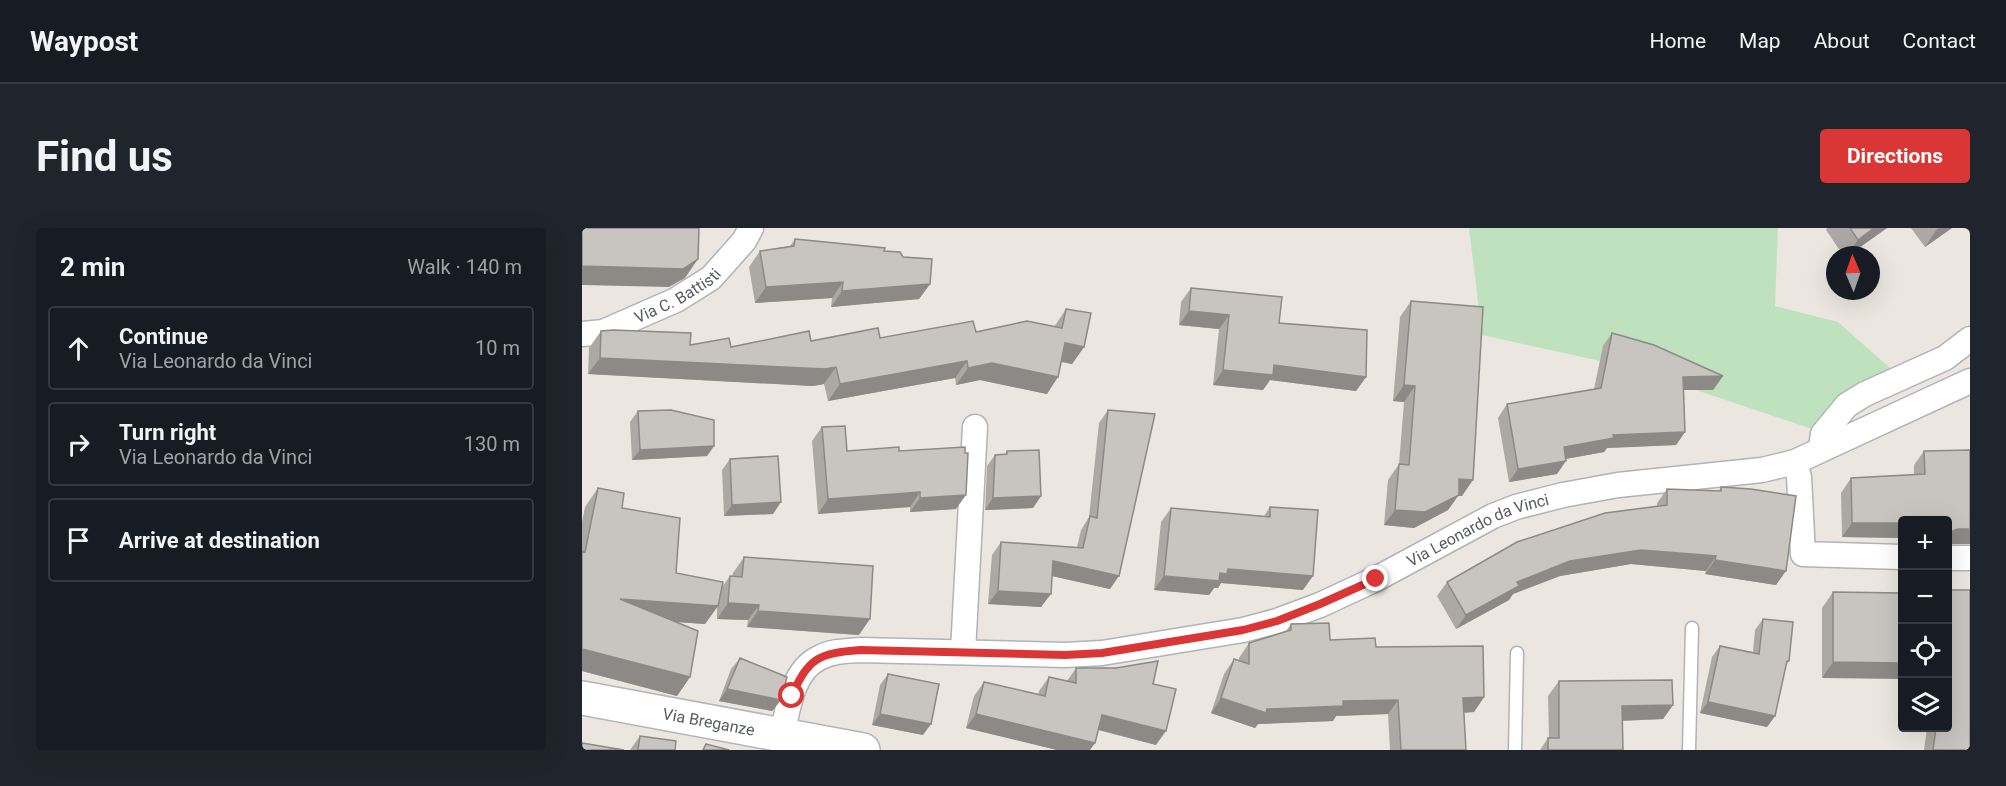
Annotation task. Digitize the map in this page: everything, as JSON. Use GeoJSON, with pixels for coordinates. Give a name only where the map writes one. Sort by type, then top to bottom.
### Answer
{"type":"FeatureCollection","features":[{"type":"Feature","properties":{"kind":"main road","name":"Via Breganze"},"geometry":{"type":"LineString","coordinates":[[582,698],[846,748]]}},
{"type":"Feature","properties":{"kind":"street","name":"Via C. Battisti"},"geometry":{"type":"LineString","coordinates":[[582,334],[603,332],[676,300],[711,278],[744,241],[751,228]]}},
{"type":"Feature","properties":{"kind":"street"},"geometry":{"type":"LineString","coordinates":[[1821,448],[1823,434],[1847,405],[1865,394],[1945,358],[1970,339]]}},
{"type":"Feature","properties":{"kind":"street","name":"Via Leonardo da Vinci"},"geometry":{"type":"LineString","coordinates":[[782,735],[797,682],[803,671],[817,658],[860,650],[1065,655],[1102,653],[1243,630],[1277,621],[1376,579],[1493,516],[1516,507],[1563,495],[1618,485],[1762,470],[1795,462],[1970,381]]}},
{"type":"Feature","properties":{"kind":"street"},"geometry":{"type":"LineString","coordinates":[[963,652],[975,427]]}},
{"type":"Feature","properties":{"kind":"street"},"geometry":{"type":"LineString","coordinates":[[1795,462],[1799,477],[1803,554],[1898,557]]}},
{"type":"Feature","properties":{"kind":"street"},"geometry":{"type":"LineString","coordinates":[[1952,558],[1970,558]]}},
{"type":"Feature","properties":{"kind":"lane"},"geometry":{"type":"LineString","coordinates":[[1689,750],[1692,628]]}},
{"type":"Feature","properties":{"kind":"lane"},"geometry":{"type":"LineString","coordinates":[[1515,750],[1517,653]]}},
{"type":"Feature","properties":{"kind":"green space"},"geometry":{"type":"Polygon","coordinates":[[[1469,228],[1778,228],[1775,306],[1838,322],[1891,369],[1839,397],[1821,432],[1687,387],[1696,382],[1482,335],[1469,228]]]}},
{"type":"Feature","properties":{"kind":"building"},"geometry":{"type":"Polygon","coordinates":[[[582,228],[699,228],[698,259],[683,269],[582,266],[582,228]]]}},
{"type":"Feature","properties":{"kind":"building"},"geometry":{"type":"Polygon","coordinates":[[[1850,228],[1874,228],[1858,240],[1850,228]]]}},
{"type":"Feature","properties":{"kind":"building"},"geometry":{"type":"Polygon","coordinates":[[[795,239],[885,248],[884,251],[900,252],[903,257],[932,259],[930,284],[842,291],[843,282],[766,287],[760,251],[794,246],[795,239]]]}},
{"type":"Feature","properties":{"kind":"building"},"geometry":{"type":"Polygon","coordinates":[[[1191,288],[1282,297],[1279,323],[1367,330],[1366,377],[1274,365],[1273,375],[1223,370],[1229,315],[1189,311],[1191,288]]]}},
{"type":"Feature","properties":{"kind":"building"},"geometry":{"type":"Polygon","coordinates":[[[1411,301],[1483,307],[1473,480],[1459,479],[1459,495],[1425,512],[1395,510],[1399,464],[1409,465],[1415,386],[1404,385],[1411,301]]]}},
{"type":"Feature","properties":{"kind":"building"},"geometry":{"type":"Polygon","coordinates":[[[1066,309],[1091,313],[1084,347],[1065,343],[1058,377],[992,363],[968,368],[967,361],[840,384],[836,367],[825,369],[600,358],[601,331],[691,333],[690,345],[729,338],[731,347],[809,331],[811,341],[878,328],[880,338],[973,321],[976,332],[1027,321],[1062,328],[1066,309]]]}},
{"type":"Feature","properties":{"kind":"building"},"geometry":{"type":"Polygon","coordinates":[[[1612,333],[1654,345],[1723,376],[1683,377],[1685,432],[1613,435],[1614,438],[1564,447],[1566,461],[1518,469],[1507,404],[1601,388],[1612,333]]]}},
{"type":"Feature","properties":{"kind":"building"},"geometry":{"type":"Polygon","coordinates":[[[671,410],[714,420],[714,446],[640,450],[638,411],[671,410]]]}},
{"type":"Feature","properties":{"kind":"building"},"geometry":{"type":"Polygon","coordinates":[[[1108,410],[1155,414],[1119,576],[1053,561],[1051,594],[998,591],[1001,542],[1083,548],[1090,516],[1097,518],[1108,410]]]}},
{"type":"Feature","properties":{"kind":"building"},"geometry":{"type":"Polygon","coordinates":[[[845,426],[847,451],[899,447],[899,451],[965,447],[965,453],[968,453],[966,495],[920,498],[920,492],[828,499],[822,427],[845,426]]]}},
{"type":"Feature","properties":{"kind":"building"},"geometry":{"type":"Polygon","coordinates":[[[1039,450],[1041,496],[993,498],[995,455],[1007,454],[1007,451],[1039,450]]]}},
{"type":"Feature","properties":{"kind":"building"},"geometry":{"type":"Polygon","coordinates":[[[1970,450],[1970,529],[1952,531],[1952,516],[1898,516],[1898,523],[1852,523],[1851,478],[1925,474],[1924,451],[1970,450]]]}},
{"type":"Feature","properties":{"kind":"building"},"geometry":{"type":"Polygon","coordinates":[[[778,456],[781,502],[732,505],[730,459],[778,456]]]}},
{"type":"Feature","properties":{"kind":"building"},"geometry":{"type":"Polygon","coordinates":[[[1721,487],[1796,496],[1786,571],[1715,560],[1716,556],[1641,550],[1570,561],[1517,582],[1519,586],[1466,615],[1447,582],[1517,542],[1605,513],[1667,505],[1667,489],[1721,491],[1721,487]]]}},
{"type":"Feature","properties":{"kind":"building"},"geometry":{"type":"Polygon","coordinates":[[[598,488],[624,493],[622,508],[680,518],[676,573],[723,582],[718,606],[620,599],[698,631],[690,677],[582,649],[582,551],[585,552],[598,488]]]}},
{"type":"Feature","properties":{"kind":"building"},"geometry":{"type":"Polygon","coordinates":[[[1270,507],[1318,510],[1313,576],[1228,569],[1227,574],[1220,573],[1219,581],[1164,576],[1171,508],[1270,517],[1270,507]]]}},
{"type":"Feature","properties":{"kind":"building"},"geometry":{"type":"Polygon","coordinates":[[[744,557],[873,566],[870,619],[758,611],[759,605],[728,603],[730,576],[742,577],[744,557]]]}},
{"type":"Feature","properties":{"kind":"building"},"geometry":{"type":"Polygon","coordinates":[[[1952,590],[1970,590],[1970,750],[1933,750],[1935,732],[1952,732],[1952,590]]]}},
{"type":"Feature","properties":{"kind":"building"},"geometry":{"type":"Polygon","coordinates":[[[1833,592],[1898,593],[1898,663],[1833,662],[1833,592]]]}},
{"type":"Feature","properties":{"kind":"building"},"geometry":{"type":"Polygon","coordinates":[[[1763,619],[1793,622],[1789,661],[1787,661],[1775,716],[1708,702],[1720,646],[1759,654],[1763,619]]]}},
{"type":"Feature","properties":{"kind":"building"},"geometry":{"type":"Polygon","coordinates":[[[1329,623],[1330,640],[1375,638],[1376,647],[1483,646],[1484,697],[1463,698],[1466,750],[1401,750],[1398,700],[1343,701],[1343,706],[1267,709],[1266,713],[1221,698],[1234,659],[1249,664],[1249,643],[1291,630],[1291,624],[1329,623]]]}},
{"type":"Feature","properties":{"kind":"building"},"geometry":{"type":"Polygon","coordinates":[[[740,658],[787,677],[781,700],[727,689],[740,658]]]}},
{"type":"Feature","properties":{"kind":"building"},"geometry":{"type":"Polygon","coordinates":[[[1158,661],[1153,684],[1176,689],[1166,731],[1102,715],[1095,743],[976,714],[984,682],[1045,696],[1049,677],[1076,683],[1076,668],[1116,668],[1158,661]]]}},
{"type":"Feature","properties":{"kind":"building"},"geometry":{"type":"Polygon","coordinates":[[[888,674],[939,684],[931,724],[880,714],[888,674]]]}},
{"type":"Feature","properties":{"kind":"building"},"geometry":{"type":"Polygon","coordinates":[[[1672,680],[1673,705],[1622,706],[1623,750],[1548,750],[1548,738],[1559,738],[1559,681],[1672,680]]]}},
{"type":"Feature","properties":{"kind":"building"},"geometry":{"type":"Polygon","coordinates":[[[640,736],[676,741],[675,750],[638,750],[640,736]]]}},
{"type":"Feature","properties":{"kind":"building"},"geometry":{"type":"Polygon","coordinates":[[[582,743],[624,750],[582,750],[582,743]]]}},
{"type":"Feature","properties":{"kind":"building"},"geometry":{"type":"Polygon","coordinates":[[[706,744],[729,750],[703,750],[706,744]]]}},
{"type":"Feature","properties":{"kind":"route"},"geometry":{"type":"LineString","coordinates":[[792,696],[797,682],[809,664],[817,658],[840,652],[860,650],[1065,655],[1102,653],[1243,630],[1277,621],[1376,579]]}}]}
